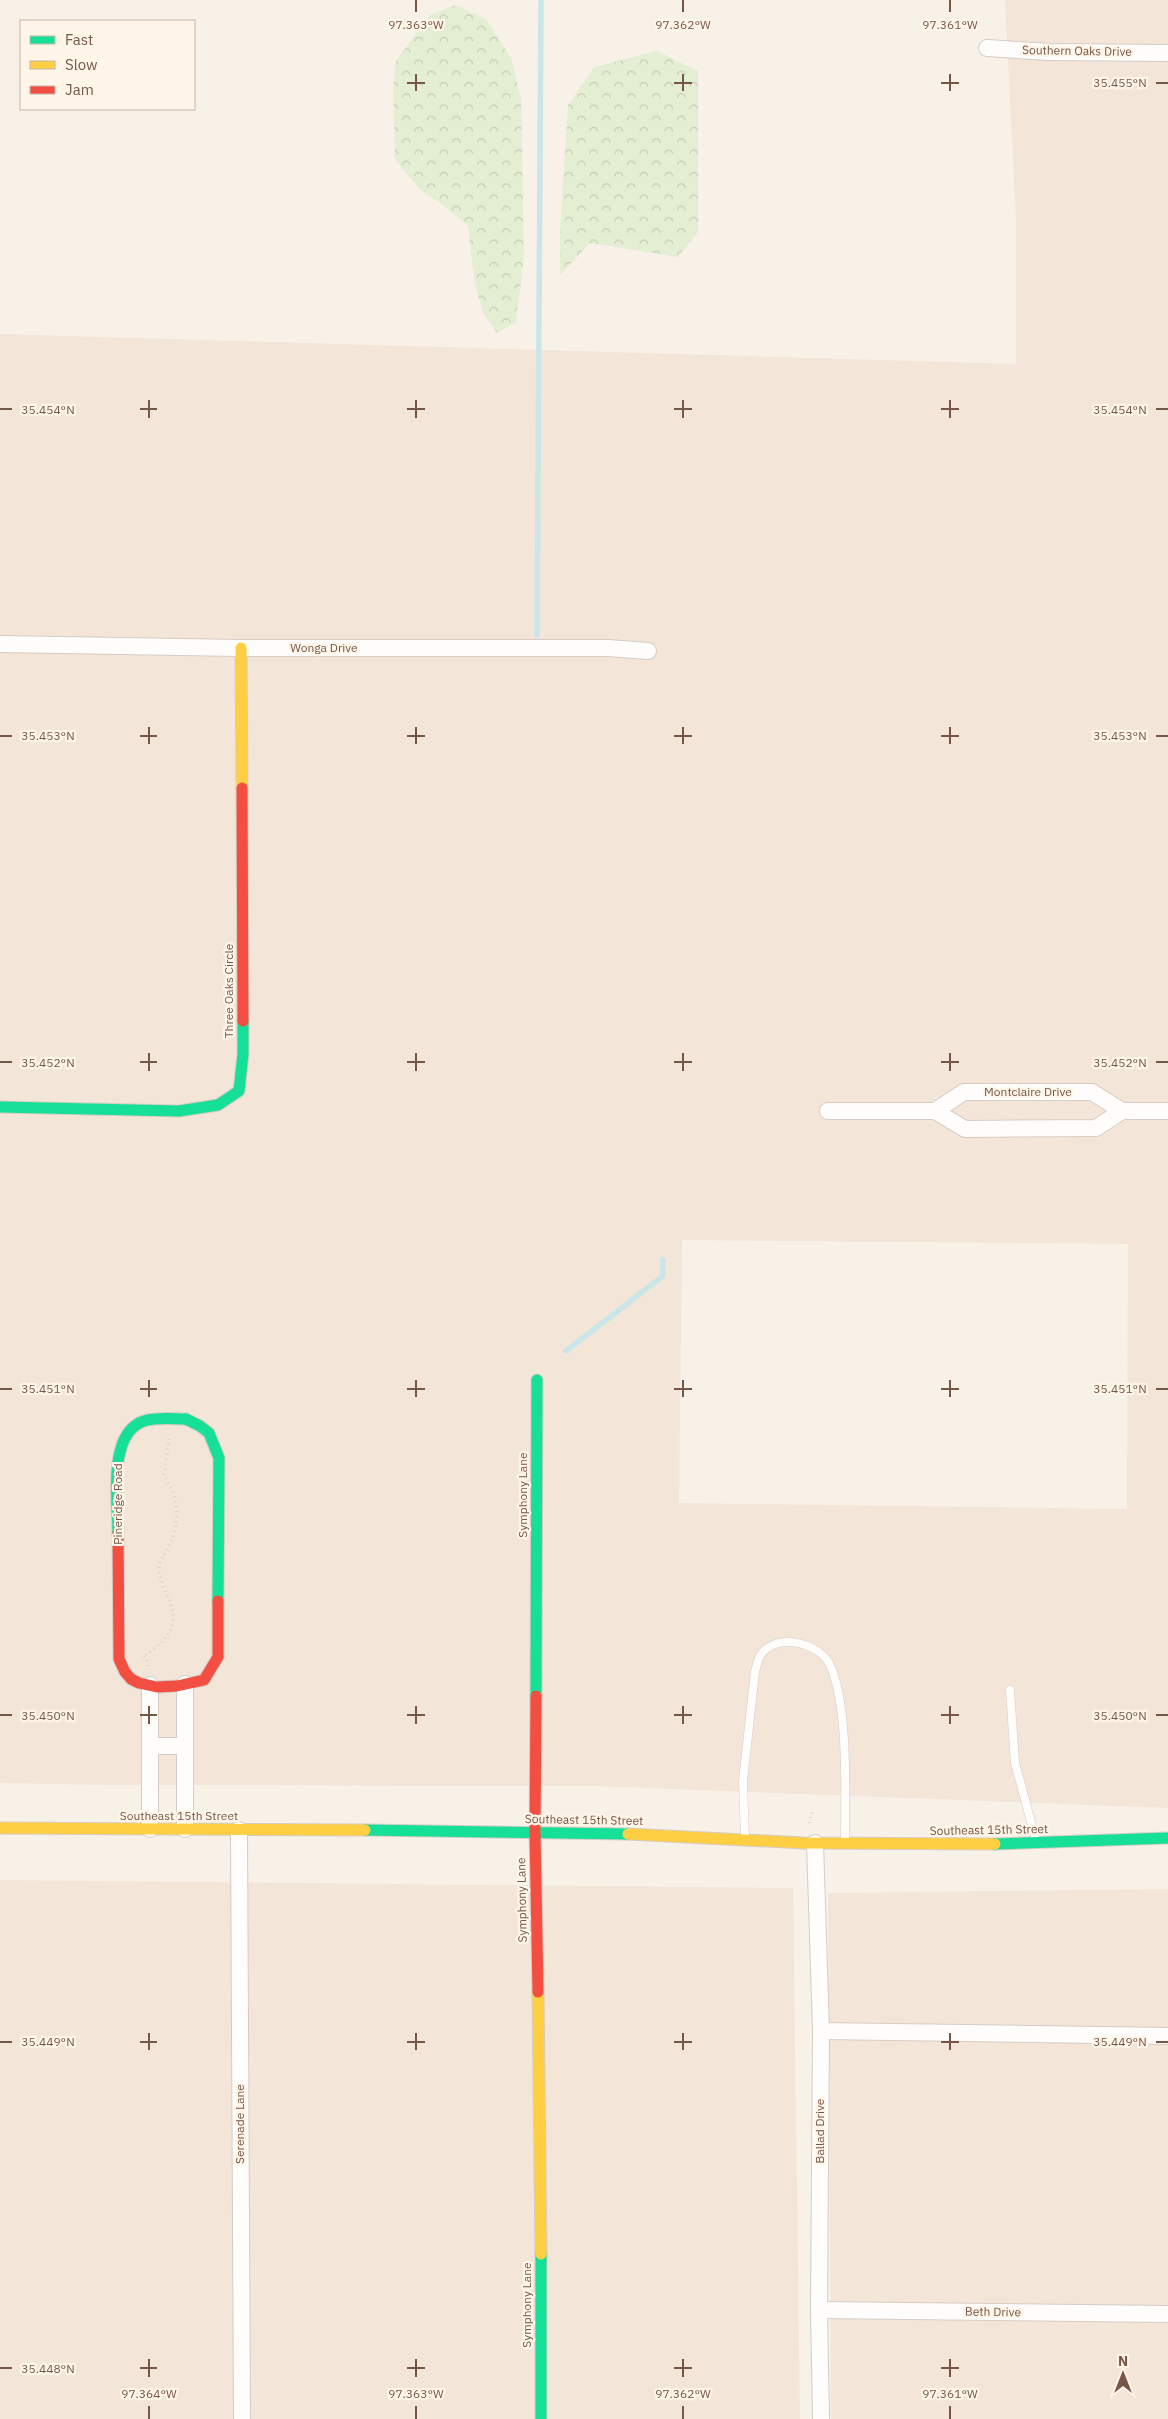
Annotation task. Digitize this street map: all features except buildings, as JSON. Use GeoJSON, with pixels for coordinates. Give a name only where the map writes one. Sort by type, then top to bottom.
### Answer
{"type":"FeatureCollection","features":[{"type":"Feature","properties":{"kind":"street","name":"Southern Oaks Drive"},"geometry":{"type":"LineString","coordinates":[[987,48],[1049,52],[1168,52]]}},
{"type":"Feature","properties":{"kind":"street","name":"Wonga Drive"},"geometry":{"type":"LineString","coordinates":[[0,644],[241,648],[608,648],[648,651]]}},
{"type":"Feature","properties":{"kind":"street","name":"Three Oaks Circle"},"geometry":{"type":"LineString","coordinates":[[0,1107],[179,1112],[218,1105],[239,1091],[242,1054],[241,648]]}},
{"type":"Feature","properties":{"kind":"street","name":"Montclaire Drive"},"geometry":{"type":"LineString","coordinates":[[935,1111],[964,1092],[1092,1092],[1122,1111]]}},
{"type":"Feature","properties":{"kind":"street"},"geometry":{"type":"LineString","coordinates":[[828,1111],[935,1111],[965,1129],[1096,1128],[1122,1111],[1168,1111]]}},
{"type":"Feature","properties":{"kind":"street","name":"Symphony Lane"},"geometry":{"type":"LineString","coordinates":[[537,1380],[535,1832],[541,2141],[541,2419]]}},
{"type":"Feature","properties":{"kind":"street","name":"Pineridge Road"},"geometry":{"type":"LineString","coordinates":[[186,1419],[199,1424],[214,1437],[219,1458],[218,1657],[213,1669],[204,1680],[185,1684],[149,1677],[131,1679],[119,1659],[118,1454],[123,1437],[134,1425],[145,1420],[186,1419]]}},
{"type":"Feature","properties":{"kind":"street"},"geometry":{"type":"LineString","coordinates":[[149,1677],[151,1746],[150,1829]]}},
{"type":"Feature","properties":{"kind":"street"},"geometry":{"type":"LineString","coordinates":[[185,1684],[185,1830]]}},
{"type":"Feature","properties":{"kind":"street"},"geometry":{"type":"LineString","coordinates":[[151,1746],[184,1746]]}},
{"type":"Feature","properties":{"kind":"street","name":"Southeast 15th Street"},"geometry":{"type":"LineString","coordinates":[[0,1828],[592,1832],[746,1840],[949,1845],[1168,1838]]}},
{"type":"Feature","properties":{"kind":"street","name":"Serenade Lane"},"geometry":{"type":"LineString","coordinates":[[239,1830],[242,2419]]}},
{"type":"Feature","properties":{"kind":"street","name":"Ballad Drive"},"geometry":{"type":"LineString","coordinates":[[815,1842],[821,2031],[819,2310],[821,2419]]}},
{"type":"Feature","properties":{"kind":"street"},"geometry":{"type":"LineString","coordinates":[[821,2031],[1168,2036]]}},
{"type":"Feature","properties":{"kind":"street","name":"Beth Drive"},"geometry":{"type":"LineString","coordinates":[[819,2310],[1168,2314]]}},
{"type":"Feature","properties":{"kind":"lane"},"geometry":{"type":"LineString","coordinates":[[746,1840],[743,1781],[755,1671],[760,1656],[768,1649],[784,1643],[798,1643],[812,1647],[821,1653],[828,1662],[836,1680],[844,1753],[845,1843]]}},
{"type":"Feature","properties":{"kind":"lane"},"geometry":{"type":"LineString","coordinates":[[1010,1690],[1015,1762],[1037,1842]]}},
{"type":"Feature","properties":{"kind":"path"},"geometry":{"type":"LineString","coordinates":[[149,1677],[148,1662],[143,1656],[161,1643],[172,1627],[173,1613],[159,1572],[159,1564],[173,1538],[177,1515],[174,1495],[164,1474],[169,1432]]}},
{"type":"Feature","properties":{"kind":"shaded area"},"geometry":{"type":"Polygon","coordinates":[[[1005,0],[1168,0],[1168,1808],[592,1786],[0,1783],[0,334],[1016,364],[1016,220],[1005,0]],[[682,1240],[679,1503],[1127,1509],[1128,1244],[682,1240]]]}},
{"type":"Feature","properties":{"kind":"shaded area"},"geometry":{"type":"Polygon","coordinates":[[[0,1880],[793,1888],[800,2419],[0,2419],[0,1880]]]}},
{"type":"Feature","properties":{"kind":"shaded area"},"geometry":{"type":"Polygon","coordinates":[[[1168,1889],[1168,2419],[831,2419],[828,1893],[1168,1889]]]}},
{"type":"Feature","properties":{"kind":"green space"},"geometry":{"type":"Polygon","coordinates":[[[455,5],[486,19],[512,60],[521,100],[524,256],[516,322],[497,333],[483,313],[475,284],[468,226],[443,205],[420,190],[395,159],[393,88],[396,61],[430,15],[455,5]]]}},
{"type":"Feature","properties":{"kind":"green space"},"geometry":{"type":"Polygon","coordinates":[[[657,51],[698,71],[698,232],[678,257],[590,243],[560,275],[560,231],[568,105],[594,67],[657,51]]]}},
{"type":"Feature","properties":{"kind":"waterway"},"geometry":{"type":"LineString","coordinates":[[537,635],[541,0]]}},
{"type":"Feature","properties":{"kind":"waterway"},"geometry":{"type":"LineString","coordinates":[[566,1351],[663,1276],[663,1260]]}},
{"type":"Feature","properties":{"kind":"traffic: fast"},"geometry":{"type":"LineString","coordinates":[[0,1107],[179,1111],[218,1105],[239,1091],[243,1054],[243,1021]]}},
{"type":"Feature","properties":{"kind":"traffic: fast"},"geometry":{"type":"LineString","coordinates":[[536,1696],[537,1380]]}},
{"type":"Feature","properties":{"kind":"traffic: fast"},"geometry":{"type":"LineString","coordinates":[[186,1419],[209,1433],[219,1458],[218,1601]]}},
{"type":"Feature","properties":{"kind":"traffic: fast"},"geometry":{"type":"LineString","coordinates":[[118,1533],[117,1470],[124,1439],[132,1428],[144,1421],[186,1419]]}},
{"type":"Feature","properties":{"kind":"traffic: fast"},"geometry":{"type":"LineString","coordinates":[[365,1830],[628,1834]]}},
{"type":"Feature","properties":{"kind":"traffic: fast"},"geometry":{"type":"LineString","coordinates":[[995,1844],[1168,1838]]}},
{"type":"Feature","properties":{"kind":"traffic: fast"},"geometry":{"type":"LineString","coordinates":[[541,2254],[541,2419]]}},
{"type":"Feature","properties":{"kind":"traffic: slow"},"geometry":{"type":"LineString","coordinates":[[241,648],[242,788]]}},
{"type":"Feature","properties":{"kind":"traffic: slow"},"geometry":{"type":"LineString","coordinates":[[0,1828],[365,1830]]}},
{"type":"Feature","properties":{"kind":"traffic: slow"},"geometry":{"type":"LineString","coordinates":[[628,1834],[804,1843],[995,1844]]}},
{"type":"Feature","properties":{"kind":"traffic: slow"},"geometry":{"type":"LineString","coordinates":[[538,1992],[541,2254]]}},
{"type":"Feature","properties":{"kind":"traffic: jam"},"geometry":{"type":"LineString","coordinates":[[242,788],[243,1021]]}},
{"type":"Feature","properties":{"kind":"traffic: jam"},"geometry":{"type":"LineString","coordinates":[[118,1533],[119,1659],[125,1672],[131,1679],[157,1687],[177,1686],[204,1680],[218,1657],[218,1601]]}},
{"type":"Feature","properties":{"kind":"traffic: jam"},"geometry":{"type":"LineString","coordinates":[[536,1696],[535,1832],[538,1992]]}}]}
